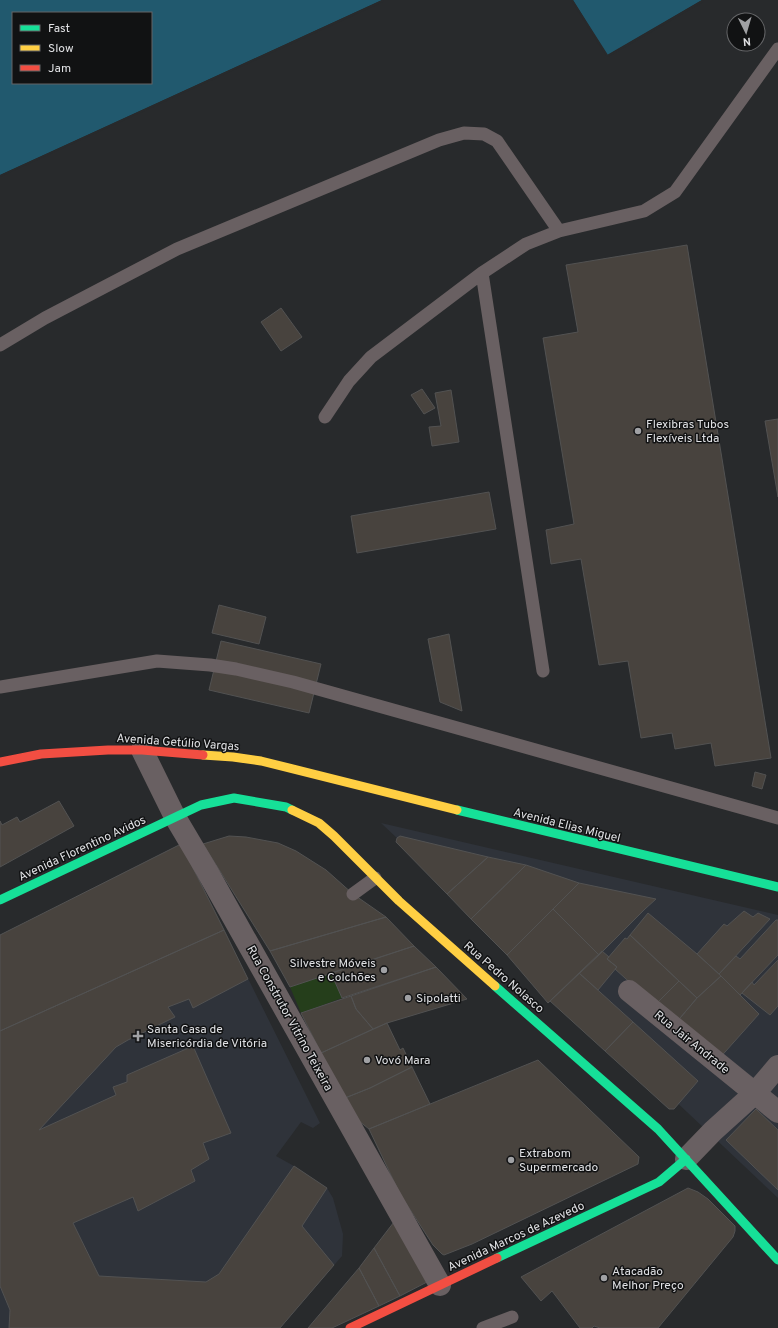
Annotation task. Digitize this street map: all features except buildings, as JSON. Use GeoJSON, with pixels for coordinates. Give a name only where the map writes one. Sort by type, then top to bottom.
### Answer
{"type":"FeatureCollection","features":[{"type":"Feature","properties":{"kind":"main road","name":"Avenida Getúlio Vargas"},"geometry":{"type":"LineString","coordinates":[[0,762],[41,754],[101,750],[142,750],[212,755],[261,761],[351,784]]}},
{"type":"Feature","properties":{"kind":"main road","name":"Avenida Elias Miguel"},"geometry":{"type":"LineString","coordinates":[[351,784],[778,888]]}},
{"type":"Feature","properties":{"kind":"main road","name":"Rua Pedro Nolasco"},"geometry":{"type":"LineString","coordinates":[[175,817],[201,805],[234,798],[286,807],[319,823],[399,901],[658,1129],[778,1260]]}},
{"type":"Feature","properties":{"kind":"main road","name":"Avenida Florentino Avidos"},"geometry":{"type":"LineString","coordinates":[[0,900],[175,817]]}},
{"type":"Feature","properties":{"kind":"main road","name":"Avenida Marcos de Azevedo"},"geometry":{"type":"LineString","coordinates":[[350,1328],[659,1182],[686,1159]]}},
{"type":"Feature","properties":{"kind":"street","name":"Rua Construtor Vitrino Teixeira"},"geometry":{"type":"LineString","coordinates":[[142,750],[175,817],[212,870],[440,1285]]}},
{"type":"Feature","properties":{"kind":"street","name":"Rua Jair Andrade"},"geometry":{"type":"LineString","coordinates":[[629,991],[778,1112]]}},
{"type":"Feature","properties":{"kind":"street"},"geometry":{"type":"LineString","coordinates":[[686,1159],[713,1130],[755,1093],[778,1066]]}},
{"type":"Feature","properties":{"kind":"lane"},"geometry":{"type":"LineString","coordinates":[[324,417],[349,381],[371,357],[482,273],[526,244],[559,230],[644,211],[675,192],[778,49]]}},
{"type":"Feature","properties":{"kind":"lane"},"geometry":{"type":"LineString","coordinates":[[0,345],[45,318],[177,249],[439,140],[464,133],[484,134],[497,142],[559,230]]}},
{"type":"Feature","properties":{"kind":"lane"},"geometry":{"type":"LineString","coordinates":[[482,273],[543,671]]}},
{"type":"Feature","properties":{"kind":"lane"},"geometry":{"type":"LineString","coordinates":[[0,687],[157,661],[230,668],[293,682],[778,818]]}},
{"type":"Feature","properties":{"kind":"lane"},"geometry":{"type":"LineString","coordinates":[[353,894],[375,878]]}},
{"type":"Feature","properties":{"kind":"lane"},"geometry":{"type":"LineString","coordinates":[[483,1328],[512,1318]]}},
{"type":"Feature","properties":{"kind":"shaded area"},"geometry":{"type":"Polygon","coordinates":[[[381,823],[778,915],[778,1198],[381,823]]]}},
{"type":"Feature","properties":{"kind":"shaded area","name":"Santa Casa de Misericórdia de Vitória"},"geometry":{"type":"Polygon","coordinates":[[[181,844],[320,1123],[313,1128],[301,1122],[276,1156],[327,1188],[333,1198],[343,1234],[342,1256],[280,1328],[0,1328],[0,935],[181,844]]]}},
{"type":"Feature","properties":{"kind":"green space"},"geometry":{"type":"Polygon","coordinates":[[[331,973],[342,998],[301,1013],[290,987],[331,973]]]}},
{"type":"Feature","properties":{"kind":"water"},"geometry":{"type":"Polygon","coordinates":[[[0,0],[382,0],[0,175],[0,0]]]}},
{"type":"Feature","properties":{"kind":"water"},"geometry":{"type":"Polygon","coordinates":[[[573,0],[702,0],[607,55],[573,0]]]}},
{"type":"Feature","properties":{"kind":"pier"},"geometry":{"type":"Polygon","coordinates":[[[384,0],[383,2],[0,177],[0,175],[384,0]]]}},
{"type":"Feature","properties":{"kind":"pier"},"geometry":{"type":"Polygon","coordinates":[[[571,0],[573,0],[608,55],[704,0],[703,2],[608,57],[571,0]]]}},
{"type":"Feature","properties":{"kind":"traffic: fast"},"geometry":{"type":"LineString","coordinates":[[0,900],[201,805],[234,798],[286,807],[292,810]]}},
{"type":"Feature","properties":{"kind":"traffic: fast"},"geometry":{"type":"LineString","coordinates":[[457,810],[778,887]]}},
{"type":"Feature","properties":{"kind":"traffic: fast"},"geometry":{"type":"LineString","coordinates":[[495,986],[658,1129],[778,1260]]}},
{"type":"Feature","properties":{"kind":"traffic: fast"},"geometry":{"type":"LineString","coordinates":[[497,1258],[659,1182],[686,1159]]}},
{"type":"Feature","properties":{"kind":"traffic: slow"},"geometry":{"type":"LineString","coordinates":[[203,755],[261,761],[457,810]]}},
{"type":"Feature","properties":{"kind":"traffic: slow"},"geometry":{"type":"LineString","coordinates":[[292,810],[319,823],[334,836],[399,901],[495,986]]}},
{"type":"Feature","properties":{"kind":"traffic: jam"},"geometry":{"type":"LineString","coordinates":[[0,762],[41,754],[108,750],[142,750],[203,755]]}},
{"type":"Feature","properties":{"kind":"traffic: jam"},"geometry":{"type":"LineString","coordinates":[[350,1328],[497,1258]]}},
{"type":"Feature","properties":{"kind":"place","name":"Flexibras Tubos Flexíveis Ltda"},"geometry":{"type":"Point","coordinates":[638,431]}},
{"type":"Feature","properties":{"kind":"place","name":"Silvestre Móveis e Colchões"},"geometry":{"type":"Point","coordinates":[384,970]}},
{"type":"Feature","properties":{"kind":"place","name":"Sipolatti"},"geometry":{"type":"Point","coordinates":[408,998]}},
{"type":"Feature","properties":{"kind":"place","name":"Santa Casa de Misericórdia de Vitória"},"geometry":{"type":"Point","coordinates":[138,1036]}},
{"type":"Feature","properties":{"kind":"place","name":"Vovó Mara"},"geometry":{"type":"Point","coordinates":[367,1060]}},
{"type":"Feature","properties":{"kind":"place","name":"Extrabom Supermercado"},"geometry":{"type":"Point","coordinates":[511,1160]}},
{"type":"Feature","properties":{"kind":"place","name":"Atacadão Melhor Preço"},"geometry":{"type":"Point","coordinates":[604,1278]}}]}
